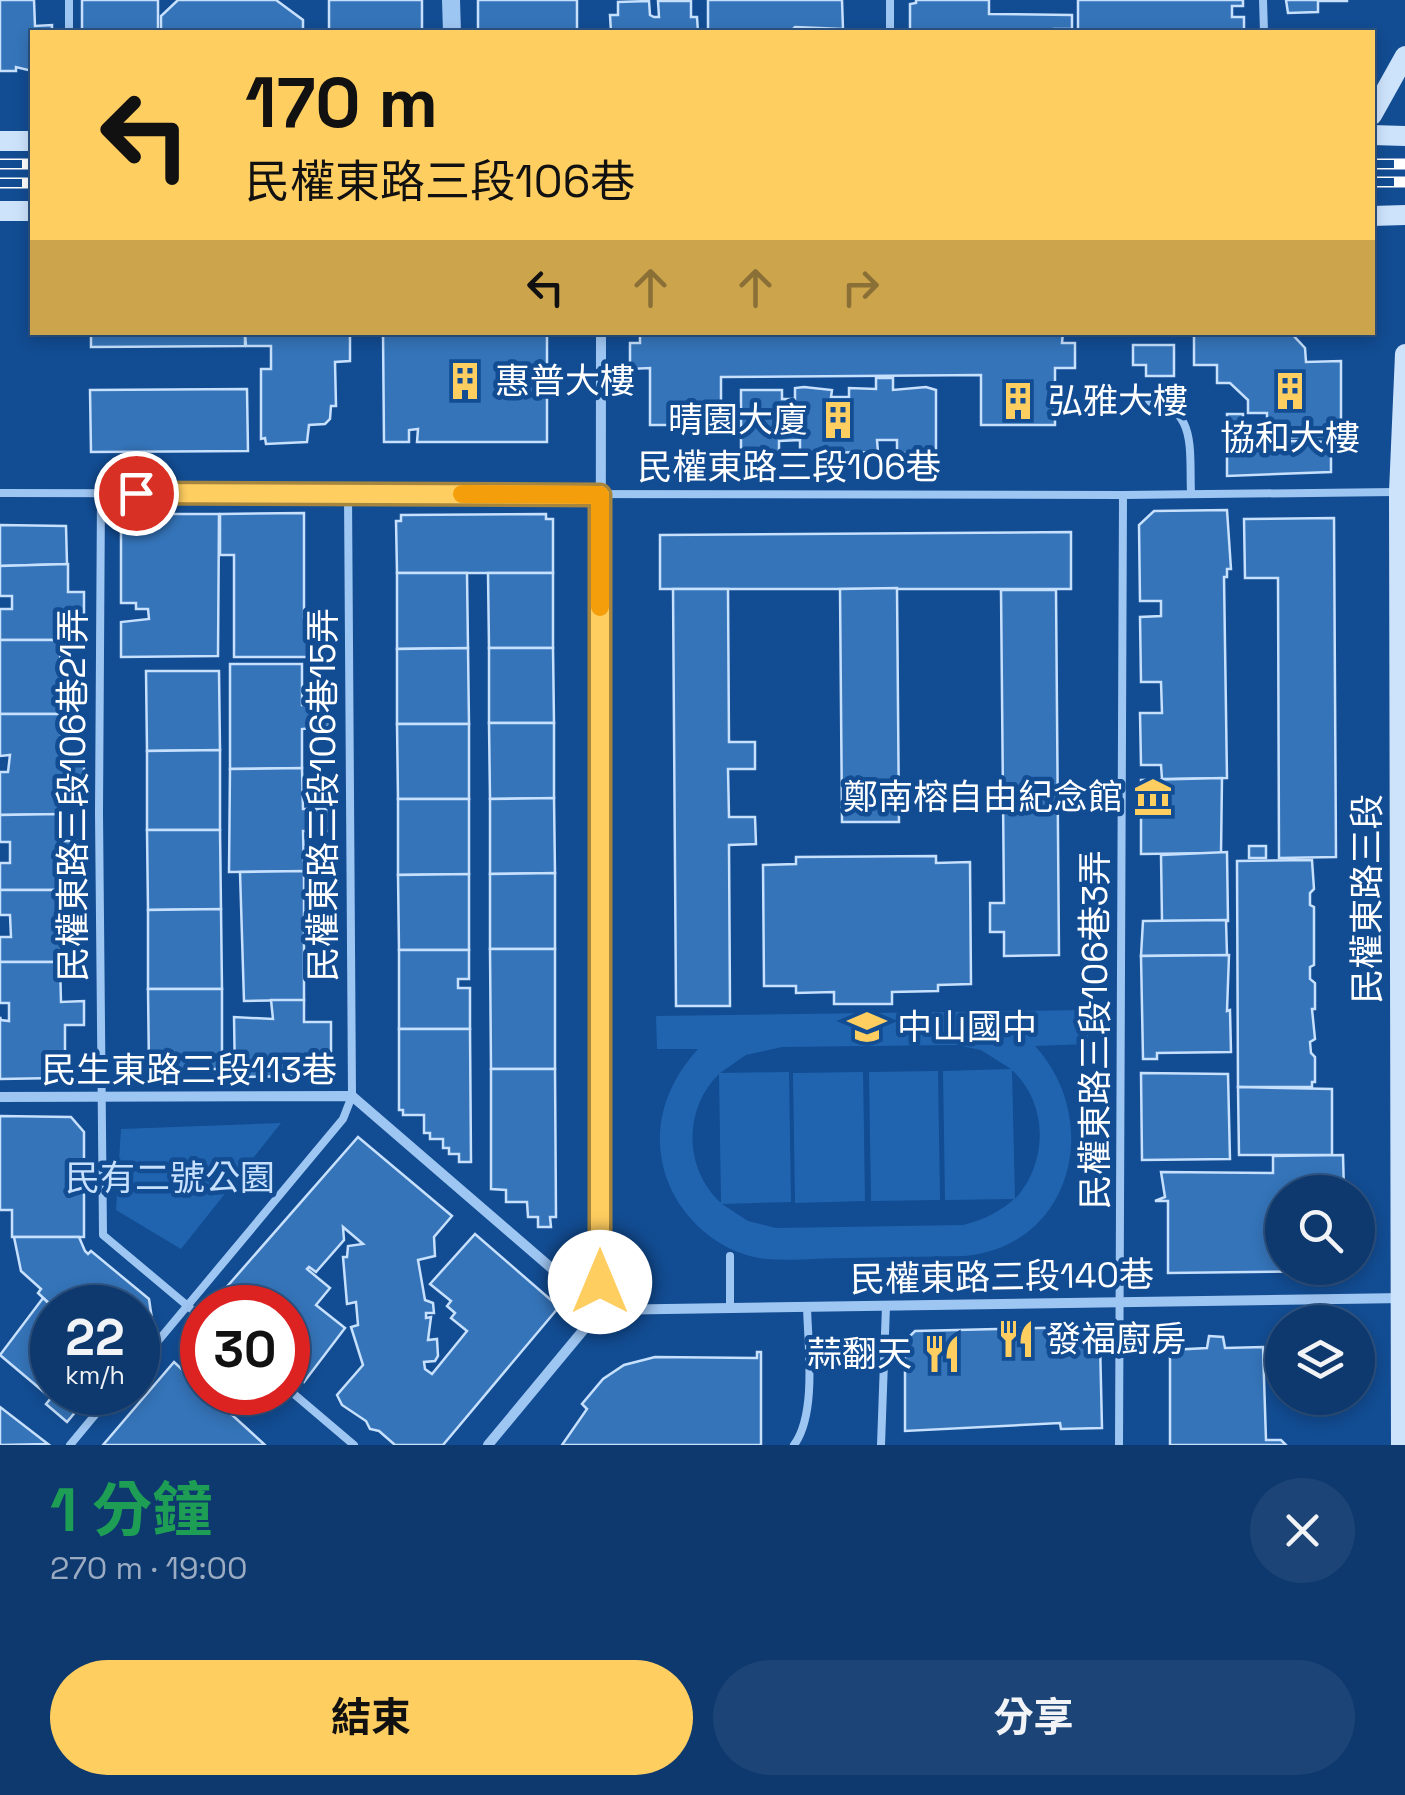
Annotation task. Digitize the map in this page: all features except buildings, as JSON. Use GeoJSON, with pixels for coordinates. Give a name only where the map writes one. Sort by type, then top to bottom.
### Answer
{"type":"FeatureCollection","features":[{"type":"Feature","properties":{"kind":"main road"},"geometry":{"type":"LineString","coordinates":[[1375,110],[1405,56]]}},
{"type":"Feature","properties":{"kind":"main road"},"geometry":{"type":"LineString","coordinates":[[1375,135],[1405,136]]}},
{"type":"Feature","properties":{"kind":"main road"},"geometry":{"type":"LineString","coordinates":[[0,141],[30,141]]}},
{"type":"Feature","properties":{"kind":"main road"},"geometry":{"type":"LineString","coordinates":[[0,212],[30,211]]}},
{"type":"Feature","properties":{"kind":"main road"},"geometry":{"type":"LineString","coordinates":[[1375,216],[1405,215]]}},
{"type":"Feature","properties":{"kind":"main road","name":"民權東路三段"},"geometry":{"type":"LineString","coordinates":[[1401,1445],[1399,492],[1405,354]]}},
{"type":"Feature","properties":{"kind":"street"},"geometry":{"type":"LineString","coordinates":[[452,0],[452,30]]}},
{"type":"Feature","properties":{"kind":"street"},"geometry":{"type":"LineString","coordinates":[[488,1445],[600,1310],[600,335]]}},
{"type":"Feature","properties":{"kind":"street","name":"民生東路三段113巷"},"geometry":{"type":"LineString","coordinates":[[0,1097],[352,1096],[600,1310]]}},
{"type":"Feature","properties":{"kind":"street","name":"民權東路三段140巷"},"geometry":{"type":"LineString","coordinates":[[600,1310],[1403,1298]]}},
{"type":"Feature","properties":{"kind":"lane"},"geometry":{"type":"LineString","coordinates":[[69,0],[70,30]]}},
{"type":"Feature","properties":{"kind":"lane"},"geometry":{"type":"LineString","coordinates":[[890,0],[890,30]]}},
{"type":"Feature","properties":{"kind":"lane"},"geometry":{"type":"LineString","coordinates":[[1264,0],[1264,30]]}},
{"type":"Feature","properties":{"kind":"lane"},"geometry":{"type":"LineString","coordinates":[[1136,400],[1156,401],[1175,408],[1189,432],[1191,494]]}},
{"type":"Feature","properties":{"kind":"lane","name":"民權東路三段106巷"},"geometry":{"type":"LineString","coordinates":[[0,493],[1399,492]]}},
{"type":"Feature","properties":{"kind":"lane","name":"民權東路三段106巷21弄"},"geometry":{"type":"LineString","coordinates":[[100,493],[103,1234],[180,1299]]}},
{"type":"Feature","properties":{"kind":"lane","name":"民權東路三段106巷15弄"},"geometry":{"type":"LineString","coordinates":[[348,494],[352,1096]]}},
{"type":"Feature","properties":{"kind":"lane","name":"民權東路三段106巷3弄"},"geometry":{"type":"LineString","coordinates":[[1120,1445],[1123,495]]}},
{"type":"Feature","properties":{"kind":"lane"},"geometry":{"type":"LineString","coordinates":[[205,1285],[342,1119],[352,1096]]}},
{"type":"Feature","properties":{"kind":"lane"},"geometry":{"type":"LineString","coordinates":[[730,1256],[730,1308]]}},
{"type":"Feature","properties":{"kind":"lane"},"geometry":{"type":"LineString","coordinates":[[881,1445],[886,1306]]}},
{"type":"Feature","properties":{"kind":"lane"},"geometry":{"type":"LineString","coordinates":[[794,1445],[808,1402],[807,1307]]}},
{"type":"Feature","properties":{"kind":"lane"},"geometry":{"type":"LineString","coordinates":[[160,1339],[180,1315]]}},
{"type":"Feature","properties":{"kind":"lane"},"geometry":{"type":"LineString","coordinates":[[310,1408],[354,1445]]}},
{"type":"Feature","properties":{"kind":"lane"},"geometry":{"type":"LineString","coordinates":[[70,1445],[95,1415]]}},
{"type":"Feature","properties":{"kind":"green space"},"geometry":{"type":"Polygon","coordinates":[[[1088,1010],[1088,1044],[1035,1046],[1056,1076],[1068,1109],[1071,1142],[1066,1175],[1053,1205],[1031,1229],[1002,1247],[965,1256],[777,1260],[748,1255],[713,1239],[698,1226],[685,1212],[667,1179],[660,1145],[662,1115],[679,1074],[698,1049],[657,1049],[656,1016],[1088,1010]],[[956,1045],[782,1047],[746,1055],[720,1073],[789,1072],[791,1202],[722,1204],[748,1221],[776,1228],[963,1225],[991,1215],[1014,1199],[945,1200],[943,1071],[1011,1069],[981,1050],[956,1045]],[[1012,1070],[1015,1199],[1034,1168],[1040,1134],[1033,1099],[1012,1070]],[[719,1074],[707,1088],[694,1121],[694,1156],[708,1188],[721,1202],[719,1074]]]}},
{"type":"Feature","properties":{"kind":"green space"},"geometry":{"type":"Polygon","coordinates":[[[938,1071],[940,1200],[871,1201],[869,1072],[938,1071]]]}},
{"type":"Feature","properties":{"kind":"green space"},"geometry":{"type":"Polygon","coordinates":[[[863,1072],[865,1201],[795,1203],[793,1073],[863,1072]]]}},
{"type":"Feature","properties":{"kind":"green space","name":"民有二號公園"},"geometry":{"type":"Polygon","coordinates":[[[281,1123],[181,1249],[116,1210],[121,1129],[281,1123]]]}},
{"type":"Feature","properties":{"kind":"railway"},"geometry":{"type":"LineString","coordinates":[[0,164],[30,164]]}},
{"type":"Feature","properties":{"kind":"railway"},"geometry":{"type":"LineString","coordinates":[[1375,164],[1405,164]]}},
{"type":"Feature","properties":{"kind":"railway"},"geometry":{"type":"LineString","coordinates":[[1375,182],[1405,182]]}},
{"type":"Feature","properties":{"kind":"railway"},"geometry":{"type":"LineString","coordinates":[[0,183],[30,183]]}},
{"type":"Feature","properties":{"kind":"slow traffic"},"geometry":{"type":"LineString","coordinates":[[462,494],[600,495],[600,607]]}},
{"type":"Feature","properties":{"kind":"place","name":"惠普大樓"},"geometry":{"type":"Point","coordinates":[465,381]}},
{"type":"Feature","properties":{"kind":"place","name":"協和大樓"},"geometry":{"type":"Point","coordinates":[1290,391]}},
{"type":"Feature","properties":{"kind":"place","name":"弘雅大樓"},"geometry":{"type":"Point","coordinates":[1018,401]}},
{"type":"Feature","properties":{"kind":"place","name":"晴園大廈"},"geometry":{"type":"Point","coordinates":[838,420]}},
{"type":"Feature","properties":{"kind":"place","name":"鄭南榕自由紀念館"},"geometry":{"type":"Point","coordinates":[1153,797]}},
{"type":"Feature","properties":{"kind":"place","name":"中山國中"},"geometry":{"type":"Point","coordinates":[867,1027]}},
{"type":"Feature","properties":{"kind":"place","name":"發福廚房"},"geometry":{"type":"Point","coordinates":[1016,1339]}},
{"type":"Feature","properties":{"kind":"place","name":"蒜翻天"},"geometry":{"type":"Point","coordinates":[942,1354]}},
{"type":"Feature","properties":{"kind":"route"},"geometry":{"type":"LineString","coordinates":[[136,493],[600,495],[600,1282]]}}]}
